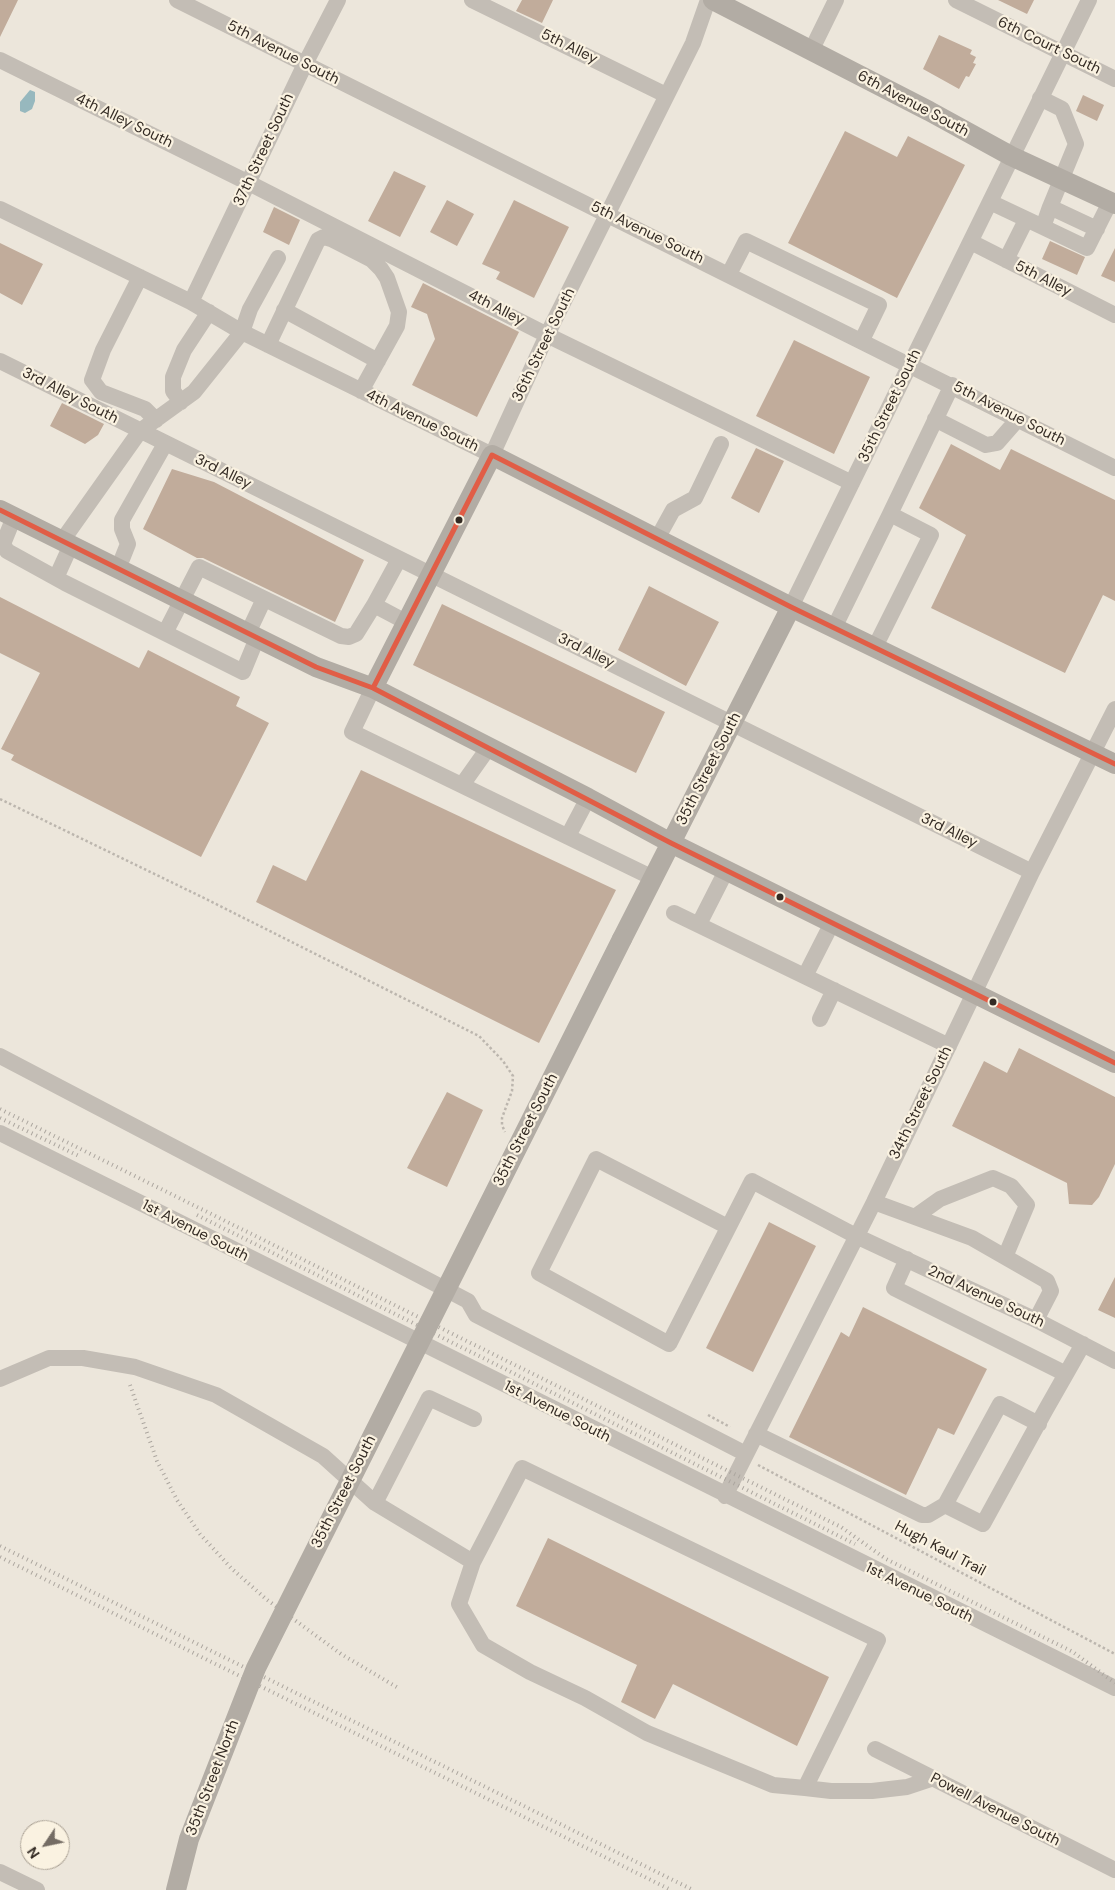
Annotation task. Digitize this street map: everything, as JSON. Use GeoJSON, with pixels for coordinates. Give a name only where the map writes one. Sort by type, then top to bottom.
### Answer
{"type":"FeatureCollection","features":[{"type":"Feature","properties":{"kind":"main road","name":"6th Avenue South"},"geometry":{"type":"LineString","coordinates":[[712,0],[929,111],[1011,156],[1113,203]]}},
{"type":"Feature","properties":{"kind":"main road","name":"4th Avenue South"},"geometry":{"type":"LineString","coordinates":[[492,456],[791,607],[1115,764]]}},
{"type":"Feature","properties":{"kind":"main road","name":"36th Street South"},"geometry":{"type":"LineString","coordinates":[[373,688],[492,456]]}},
{"type":"Feature","properties":{"kind":"main road"},"geometry":{"type":"LineString","coordinates":[[7,513],[316,667],[373,688],[726,871],[1115,1063]]}},
{"type":"Feature","properties":{"kind":"main road","name":"35th Street South"},"geometry":{"type":"LineString","coordinates":[[256,1668],[791,607]]}},
{"type":"Feature","properties":{"kind":"main road","name":"35th Street North"},"geometry":{"type":"LineString","coordinates":[[176,1890],[189,1839],[256,1668]]}},
{"type":"Feature","properties":{"kind":"street","name":"5th Avenue South"},"geometry":{"type":"LineString","coordinates":[[177,0],[730,274],[1115,468]]}},
{"type":"Feature","properties":{"kind":"street","name":"37th Street South"},"geometry":{"type":"LineString","coordinates":[[191,302],[305,64],[338,0]]}},
{"type":"Feature","properties":{"kind":"street","name":"5th Alley"},"geometry":{"type":"LineString","coordinates":[[472,0],[666,95]]}},
{"type":"Feature","properties":{"kind":"street","name":"36th Street South"},"geometry":{"type":"LineString","coordinates":[[492,456],[547,335],[693,43],[708,0]]}},
{"type":"Feature","properties":{"kind":"street"},"geometry":{"type":"LineString","coordinates":[[811,51],[836,0]]}},
{"type":"Feature","properties":{"kind":"street","name":"6th Court South"},"geometry":{"type":"LineString","coordinates":[[956,0],[1115,79]]}},
{"type":"Feature","properties":{"kind":"street","name":"35th Street South"},"geometry":{"type":"LineString","coordinates":[[791,607],[1089,0]]}},
{"type":"Feature","properties":{"kind":"street","name":"4th Alley South"},"geometry":{"type":"LineString","coordinates":[[0,60],[249,183]]}},
{"type":"Feature","properties":{"kind":"street"},"geometry":{"type":"LineString","coordinates":[[1040,98],[1062,109],[1076,144],[1042,228]]}},
{"type":"Feature","properties":{"kind":"street","name":"4th Alley"},"geometry":{"type":"LineString","coordinates":[[249,183],[547,335],[852,483]]}},
{"type":"Feature","properties":{"kind":"street"},"geometry":{"type":"LineString","coordinates":[[990,202],[1087,248],[1113,203]]}},
{"type":"Feature","properties":{"kind":"street"},"geometry":{"type":"LineString","coordinates":[[1050,207],[1097,229]]}},
{"type":"Feature","properties":{"kind":"street","name":"4th Avenue South"},"geometry":{"type":"LineString","coordinates":[[0,209],[191,302],[242,332],[492,456]]}},
{"type":"Feature","properties":{"kind":"street"},"geometry":{"type":"LineString","coordinates":[[1006,260],[1026,220]]}},
{"type":"Feature","properties":{"kind":"street"},"geometry":{"type":"LineString","coordinates":[[268,345],[318,240],[324,237],[331,239],[372,260],[382,269],[399,312],[397,326],[361,391]]}},
{"type":"Feature","properties":{"kind":"street"},"geometry":{"type":"LineString","coordinates":[[730,274],[746,241],[879,305],[862,340]]}},
{"type":"Feature","properties":{"kind":"street","name":"5th Alley"},"geometry":{"type":"LineString","coordinates":[[970,242],[1115,315]]}},
{"type":"Feature","properties":{"kind":"street"},"geometry":{"type":"LineString","coordinates":[[56,578],[66,543],[140,431],[194,392],[242,332],[250,309],[278,258]]}},
{"type":"Feature","properties":{"kind":"street"},"geometry":{"type":"LineString","coordinates":[[140,277],[103,350],[92,380],[101,392],[145,409],[156,420]]}},
{"type":"Feature","properties":{"kind":"street"},"geometry":{"type":"LineString","coordinates":[[284,310],[378,361]]}},
{"type":"Feature","properties":{"kind":"street"},"geometry":{"type":"LineString","coordinates":[[181,402],[173,391],[173,377],[184,350],[209,312]]}},
{"type":"Feature","properties":{"kind":"street","name":"3rd Alley South"},"geometry":{"type":"LineString","coordinates":[[0,361],[140,431]]}},
{"type":"Feature","properties":{"kind":"street"},"geometry":{"type":"LineString","coordinates":[[834,628],[952,385]]}},
{"type":"Feature","properties":{"kind":"street"},"geometry":{"type":"LineString","coordinates":[[935,419],[986,445],[997,443],[1018,419]]}},
{"type":"Feature","properties":{"kind":"street","name":"3rd Alley"},"geometry":{"type":"LineString","coordinates":[[140,431],[1032,872]]}},
{"type":"Feature","properties":{"kind":"street"},"geometry":{"type":"LineString","coordinates":[[118,569],[128,544],[122,529],[122,520],[165,444]]}},
{"type":"Feature","properties":{"kind":"street"},"geometry":{"type":"LineString","coordinates":[[656,539],[673,510],[695,498],[722,444]]}},
{"type":"Feature","properties":{"kind":"street"},"geometry":{"type":"LineString","coordinates":[[7,513],[4,544],[7,550],[56,578],[243,672],[264,599]]}},
{"type":"Feature","properties":{"kind":"street"},"geometry":{"type":"LineString","coordinates":[[875,648],[931,534],[890,514]]}},
{"type":"Feature","properties":{"kind":"street"},"geometry":{"type":"LineString","coordinates":[[165,633],[199,567],[341,636],[349,637],[356,634],[399,559]]}},
{"type":"Feature","properties":{"kind":"street"},"geometry":{"type":"LineString","coordinates":[[374,605],[406,622]]}},
{"type":"Feature","properties":{"kind":"street"},"geometry":{"type":"LineString","coordinates":[[373,688],[352,732],[653,878]]}},
{"type":"Feature","properties":{"kind":"street","name":"34th Street South"},"geometry":{"type":"LineString","coordinates":[[725,1496],[751,1459],[756,1434],[874,1202],[1032,872],[1115,709]]}},
{"type":"Feature","properties":{"kind":"street"},"geometry":{"type":"LineString","coordinates":[[462,785],[489,747]]}},
{"type":"Feature","properties":{"kind":"street"},"geometry":{"type":"LineString","coordinates":[[568,836],[588,798]]}},
{"type":"Feature","properties":{"kind":"street"},"geometry":{"type":"LineString","coordinates":[[699,924],[726,871]]}},
{"type":"Feature","properties":{"kind":"street"},"geometry":{"type":"LineString","coordinates":[[674,913],[949,1046]]}},
{"type":"Feature","properties":{"kind":"street"},"geometry":{"type":"LineString","coordinates":[[805,976],[832,923]]}},
{"type":"Feature","properties":{"kind":"street"},"geometry":{"type":"LineString","coordinates":[[820,1019],[834,990]]}},
{"type":"Feature","properties":{"kind":"street"},"geometry":{"type":"LineString","coordinates":[[0,1056],[468,1301],[476,1315],[751,1459]]}},
{"type":"Feature","properties":{"kind":"street","name":"1st Avenue South"},"geometry":{"type":"LineString","coordinates":[[0,1133],[725,1496],[1115,1688]]}},
{"type":"Feature","properties":{"kind":"street"},"geometry":{"type":"LineString","coordinates":[[596,1159],[728,1227],[669,1344],[539,1273],[596,1159]]}},
{"type":"Feature","properties":{"kind":"street"},"geometry":{"type":"LineString","coordinates":[[916,1216],[940,1199],[993,1178],[1011,1186],[1027,1205],[1005,1257]]}},
{"type":"Feature","properties":{"kind":"street","name":"2nd Avenue South"},"geometry":{"type":"LineString","coordinates":[[728,1227],[752,1181],[856,1236],[1036,1320],[1115,1361]]}},
{"type":"Feature","properties":{"kind":"street"},"geometry":{"type":"LineString","coordinates":[[874,1202],[972,1238],[1047,1281],[1051,1292],[1036,1320]]}},
{"type":"Feature","properties":{"kind":"street"},"geometry":{"type":"LineString","coordinates":[[907,1259],[894,1288],[1066,1374]]}},
{"type":"Feature","properties":{"kind":"street"},"geometry":{"type":"LineString","coordinates":[[423,1345],[449,1291]]}},
{"type":"Feature","properties":{"kind":"street"},"geometry":{"type":"LineString","coordinates":[[945,1505],[983,1524],[1083,1344]]}},
{"type":"Feature","properties":{"kind":"street"},"geometry":{"type":"LineString","coordinates":[[0,1379],[49,1358],[83,1358],[135,1367],[224,1400],[323,1456],[375,1503],[473,1562]]}},
{"type":"Feature","properties":{"kind":"street"},"geometry":{"type":"LineString","coordinates":[[375,1503],[429,1398],[474,1419]]}},
{"type":"Feature","properties":{"kind":"street"},"geometry":{"type":"LineString","coordinates":[[756,1434],[922,1515],[928,1515],[945,1505],[1000,1404],[1039,1424]]}},
{"type":"Feature","properties":{"kind":"street"},"geometry":{"type":"LineString","coordinates":[[805,1788],[878,1640],[522,1468],[473,1562],[459,1604],[483,1645],[530,1672],[585,1698],[647,1733],[773,1786],[805,1788],[872,1791],[907,1787],[934,1778]]}},
{"type":"Feature","properties":{"kind":"street","name":"Powell Avenue South"},"geometry":{"type":"LineString","coordinates":[[876,1749],[1115,1870]]}},
{"type":"Feature","properties":{"kind":"street"},"geometry":{"type":"LineString","coordinates":[[0,1872],[37,1890]]}},
{"type":"Feature","properties":{"kind":"path"},"geometry":{"type":"LineString","coordinates":[[0,799],[204,898],[479,1036],[503,1061],[513,1076],[512,1091],[502,1118],[502,1125],[507,1135]]}},
{"type":"Feature","properties":{"kind":"path","name":"Hugh Kaul Trail"},"geometry":{"type":"LineString","coordinates":[[751,1459],[1115,1654]]}},
{"type":"Feature","properties":{"kind":"water"},"geometry":{"type":"Polygon","coordinates":[[[30,90],[35,92],[35,101],[32,109],[25,113],[20,111],[20,102],[30,90]]]}},
{"type":"Feature","properties":{"kind":"building"},"geometry":{"type":"Polygon","coordinates":[[[0,0],[18,0],[0,37],[0,0]]]}},
{"type":"Feature","properties":{"kind":"building"},"geometry":{"type":"Polygon","coordinates":[[[522,0],[553,0],[542,23],[516,11],[522,0]]]}},
{"type":"Feature","properties":{"kind":"building"},"geometry":{"type":"Polygon","coordinates":[[[998,0],[1034,0],[1027,14],[998,0]]]}},
{"type":"Feature","properties":{"kind":"building"},"geometry":{"type":"Polygon","coordinates":[[[939,35],[972,50],[970,54],[976,57],[973,63],[976,64],[969,77],[966,76],[959,89],[923,69],[939,35]]]}},
{"type":"Feature","properties":{"kind":"building"},"geometry":{"type":"Polygon","coordinates":[[[1083,95],[1104,105],[1097,121],[1076,111],[1083,95]]]}},
{"type":"Feature","properties":{"kind":"building"},"geometry":{"type":"Polygon","coordinates":[[[845,131],[897,157],[908,136],[965,165],[897,298],[788,243],[845,131]]]}},
{"type":"Feature","properties":{"kind":"building"},"geometry":{"type":"Polygon","coordinates":[[[394,171],[426,186],[400,237],[368,221],[394,171]]]}},
{"type":"Feature","properties":{"kind":"building"},"geometry":{"type":"Polygon","coordinates":[[[447,200],[474,214],[457,246],[430,232],[447,200]]]}},
{"type":"Feature","properties":{"kind":"building"},"geometry":{"type":"Polygon","coordinates":[[[514,200],[569,227],[534,298],[496,279],[500,272],[482,264],[514,200]]]}},
{"type":"Feature","properties":{"kind":"building"},"geometry":{"type":"Polygon","coordinates":[[[274,207],[300,220],[289,245],[263,232],[274,207]]]}},
{"type":"Feature","properties":{"kind":"building"},"geometry":{"type":"Polygon","coordinates":[[[1050,241],[1085,257],[1077,275],[1042,259],[1050,241]]]}},
{"type":"Feature","properties":{"kind":"building"},"geometry":{"type":"Polygon","coordinates":[[[0,243],[43,264],[22,305],[0,293],[0,243]]]}},
{"type":"Feature","properties":{"kind":"building"},"geometry":{"type":"Polygon","coordinates":[[[1115,248],[1115,282],[1101,276],[1115,248]]]}},
{"type":"Feature","properties":{"kind":"building"},"geometry":{"type":"Polygon","coordinates":[[[423,283],[519,332],[477,417],[412,385],[435,339],[427,314],[411,307],[423,283]]]}},
{"type":"Feature","properties":{"kind":"building"},"geometry":{"type":"Polygon","coordinates":[[[794,340],[870,377],[834,454],[756,416],[794,340]]]}},
{"type":"Feature","properties":{"kind":"building"},"geometry":{"type":"Polygon","coordinates":[[[62,403],[104,424],[98,435],[85,444],[50,426],[62,403]]]}},
{"type":"Feature","properties":{"kind":"building"},"geometry":{"type":"Polygon","coordinates":[[[951,444],[1000,470],[1011,449],[1115,500],[1115,601],[1103,595],[1065,673],[931,608],[966,535],[919,508],[951,444]]]}},
{"type":"Feature","properties":{"kind":"building"},"geometry":{"type":"Polygon","coordinates":[[[756,448],[784,461],[759,513],[731,498],[756,448]]]}},
{"type":"Feature","properties":{"kind":"building"},"geometry":{"type":"Polygon","coordinates":[[[172,469],[214,482],[364,560],[335,622],[203,558],[197,558],[143,529],[172,469]]]}},
{"type":"Feature","properties":{"kind":"building"},"geometry":{"type":"Polygon","coordinates":[[[649,586],[719,622],[686,686],[618,650],[649,586]]]}},
{"type":"Feature","properties":{"kind":"building"},"geometry":{"type":"Polygon","coordinates":[[[0,597],[139,668],[148,650],[240,697],[236,706],[269,723],[201,857],[11,760],[14,755],[1,749],[40,673],[0,653],[0,597]]]}},
{"type":"Feature","properties":{"kind":"building"},"geometry":{"type":"Polygon","coordinates":[[[442,604],[665,712],[636,773],[413,665],[442,604]]]}},
{"type":"Feature","properties":{"kind":"building"},"geometry":{"type":"Polygon","coordinates":[[[361,770],[616,890],[539,1043],[256,902],[273,865],[306,881],[361,770]]]}},
{"type":"Feature","properties":{"kind":"building"},"geometry":{"type":"Polygon","coordinates":[[[1019,1048],[1115,1097],[1115,1164],[1099,1197],[1092,1205],[1069,1204],[1067,1183],[952,1126],[984,1061],[1007,1073],[1019,1048]]]}},
{"type":"Feature","properties":{"kind":"building"},"geometry":{"type":"Polygon","coordinates":[[[447,1092],[483,1110],[447,1187],[407,1168],[447,1092]]]}},
{"type":"Feature","properties":{"kind":"building"},"geometry":{"type":"Polygon","coordinates":[[[769,1222],[816,1246],[753,1372],[706,1348],[769,1222]]]}},
{"type":"Feature","properties":{"kind":"building"},"geometry":{"type":"Polygon","coordinates":[[[1115,1277],[1115,1318],[1098,1310],[1115,1277]]]}},
{"type":"Feature","properties":{"kind":"building"},"geometry":{"type":"Polygon","coordinates":[[[863,1307],[987,1369],[954,1435],[938,1428],[906,1495],[789,1437],[841,1332],[849,1337],[863,1307]]]}},
{"type":"Feature","properties":{"kind":"building"},"geometry":{"type":"Polygon","coordinates":[[[548,1538],[829,1677],[797,1746],[673,1684],[655,1719],[621,1702],[637,1665],[516,1606],[548,1538]]]}},
{"type":"Feature","properties":{"kind":"railway"},"geometry":{"type":"LineString","coordinates":[[0,1109],[841,1527],[886,1559],[1073,1652],[1115,1683]]}},
{"type":"Feature","properties":{"kind":"railway"},"geometry":{"type":"LineString","coordinates":[[0,1118],[79,1156]]}},
{"type":"Feature","properties":{"kind":"railway"},"geometry":{"type":"LineString","coordinates":[[197,1215],[855,1544]]}},
{"type":"Feature","properties":{"kind":"railway"},"geometry":{"type":"LineString","coordinates":[[130,1385],[157,1461],[177,1500],[200,1534],[231,1568],[266,1599],[341,1654],[400,1689]]}},
{"type":"Feature","properties":{"kind":"railway"},"geometry":{"type":"LineString","coordinates":[[0,1546],[693,1890]]}},
{"type":"Feature","properties":{"kind":"railway"},"geometry":{"type":"LineString","coordinates":[[0,1557],[671,1890]]}},
{"type":"Feature","properties":{"kind":"transit line"},"geometry":{"type":"LineString","coordinates":[[373,688],[492,455],[791,607],[1115,764]]}},
{"type":"Feature","properties":{"kind":"transit line"},"geometry":{"type":"LineString","coordinates":[[0,510],[316,667],[373,688],[671,843],[1115,1063]]}}]}
